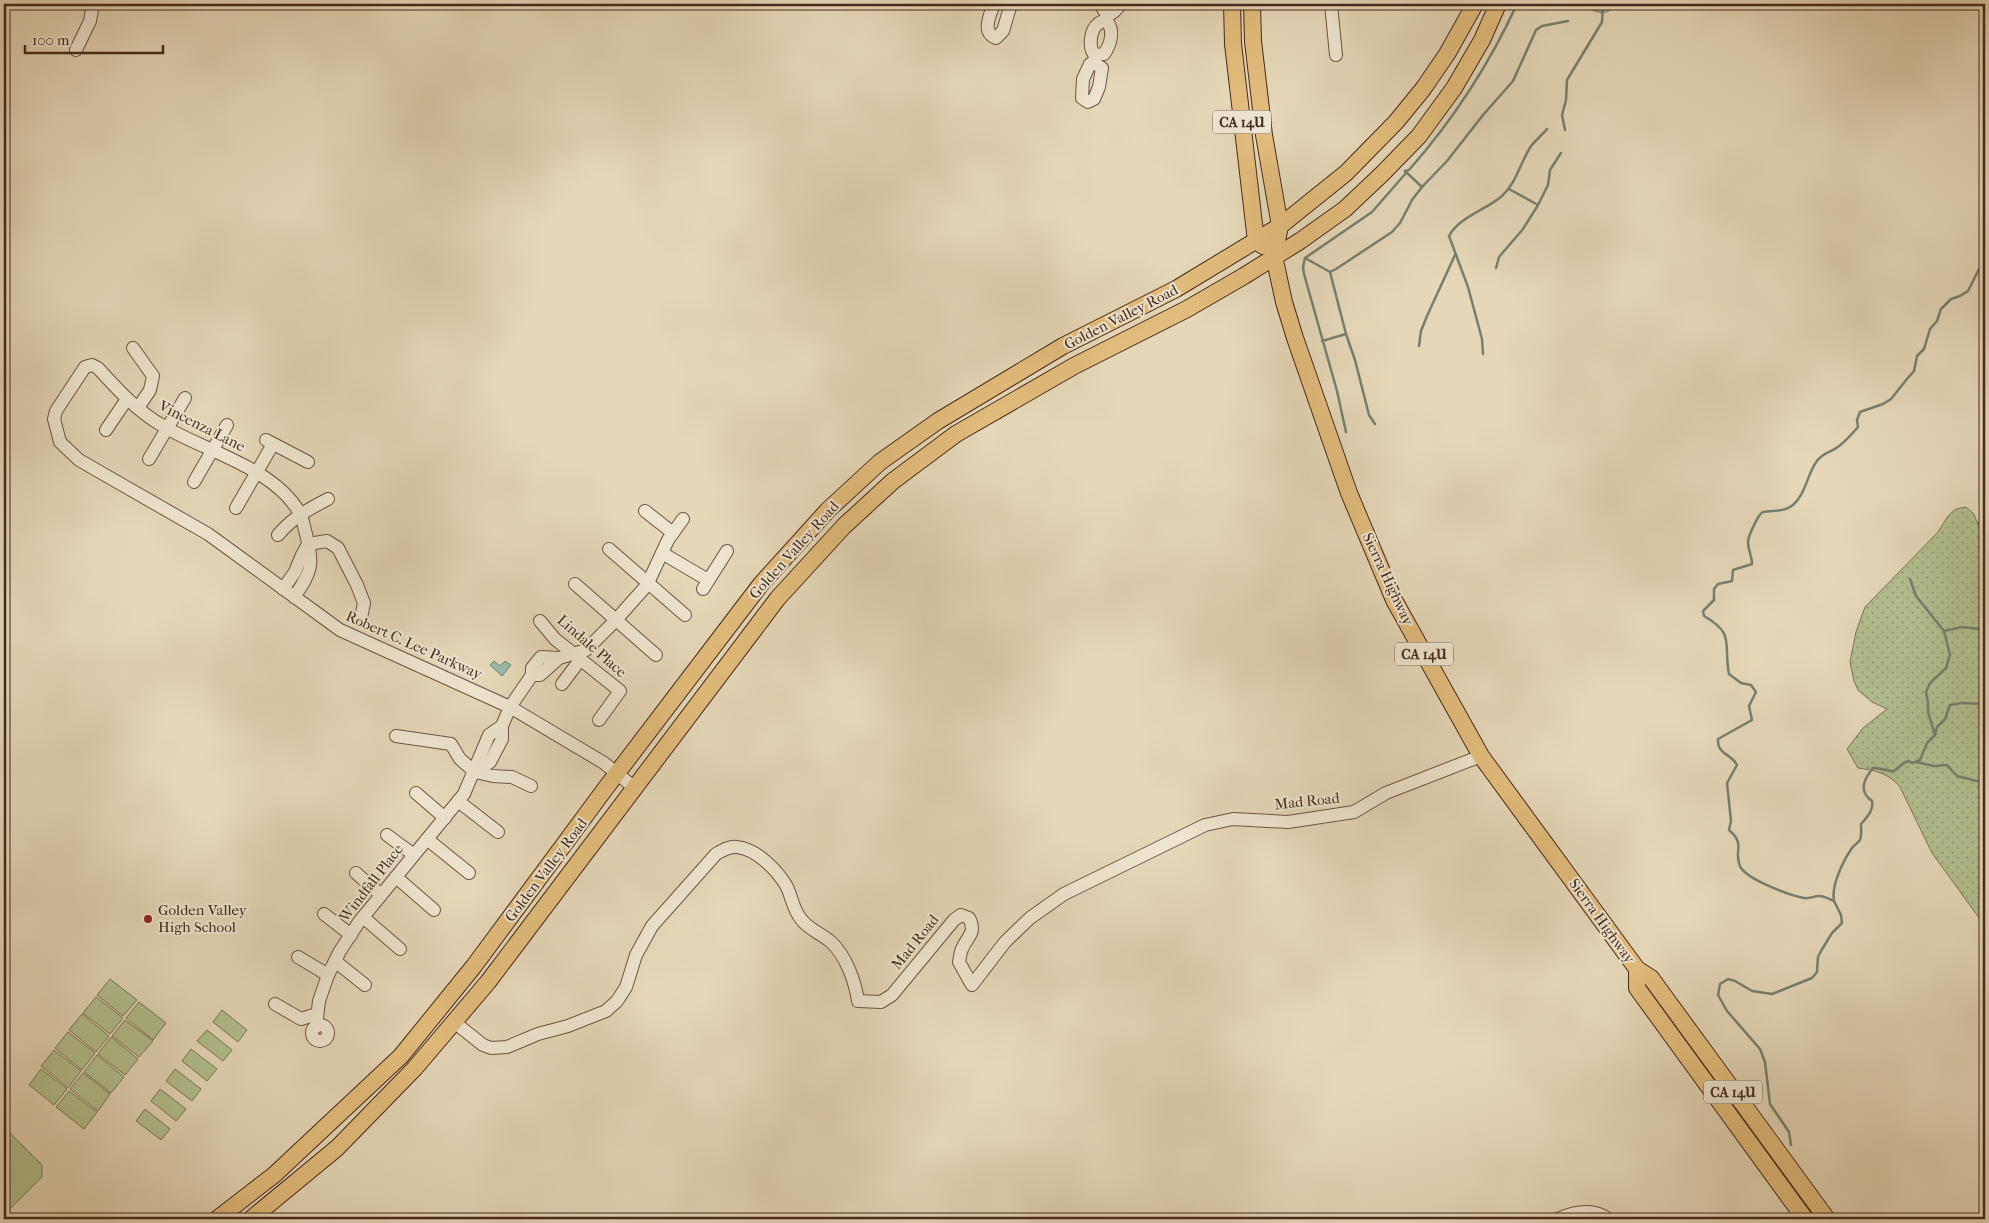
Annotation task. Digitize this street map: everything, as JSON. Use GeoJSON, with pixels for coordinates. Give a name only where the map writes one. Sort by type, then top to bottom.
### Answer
{"type":"FeatureCollection","features":[{"type":"Feature","properties":{"kind":"main road","name":"CA 14U"},"geometry":{"type":"LineString","coordinates":[[1232,4],[1233,44],[1256,241]]}},
{"type":"Feature","properties":{"kind":"main road","name":"Sierra Highway"},"geometry":{"type":"LineString","coordinates":[[1252,4],[1253,41],[1264,135],[1280,226],[1274,256],[1284,302],[1349,493],[1394,600],[1481,756],[1636,969],[1651,978],[1827,1219]]}},
{"type":"Feature","properties":{"kind":"main road","name":"Golden Valley Road"},"geometry":{"type":"LineString","coordinates":[[217,1219],[274,1175],[401,1056],[474,966],[761,584],[828,510],[880,462],[938,421],[1064,346],[1176,289],[1280,226],[1346,173],[1396,122],[1423,89],[1447,54],[1475,4]]}},
{"type":"Feature","properties":{"kind":"main road","name":"Golden Valley Road"},"geometry":{"type":"LineString","coordinates":[[251,1219],[337,1148],[415,1068],[488,982],[778,598],[844,526],[892,481],[956,434],[1081,362],[1186,309],[1245,275],[1300,241],[1345,209],[1419,136],[1463,72],[1482,40],[1498,4]]}},
{"type":"Feature","properties":{"kind":"main road"},"geometry":{"type":"LineString","coordinates":[[1256,241],[1274,256]]}},
{"type":"Feature","properties":{"kind":"main road","name":"Sierra Highway"},"geometry":{"type":"LineString","coordinates":[[1636,969],[1637,988],[1805,1219]]}},
{"type":"Feature","properties":{"kind":"street"},"geometry":{"type":"LineString","coordinates":[[76,50],[90,22],[93,4]]}},
{"type":"Feature","properties":{"kind":"street"},"geometry":{"type":"LineString","coordinates":[[994,4],[987,24],[990,35],[996,38],[1003,31],[1011,4]]}},
{"type":"Feature","properties":{"kind":"street"},"geometry":{"type":"LineString","coordinates":[[1105,13],[1112,14],[1120,4]]}},
{"type":"Feature","properties":{"kind":"street"},"geometry":{"type":"LineString","coordinates":[[1331,4],[1336,55]]}},
{"type":"Feature","properties":{"kind":"street"},"geometry":{"type":"LineString","coordinates":[[1105,13],[1110,27],[1110,41],[1104,54],[1095,59],[1091,50],[1093,32],[1105,13]]}},
{"type":"Feature","properties":{"kind":"street"},"geometry":{"type":"LineString","coordinates":[[133,348],[154,376],[150,390],[138,408]]}},
{"type":"Feature","properties":{"kind":"street","name":"Vincenza Lane"},"geometry":{"type":"LineString","coordinates":[[60,442],[54,419],[56,411],[85,367],[92,365],[98,368],[127,399],[166,428],[261,474],[290,498],[300,514],[308,544],[311,566],[308,576],[294,597]]}},
{"type":"Feature","properties":{"kind":"street"},"geometry":{"type":"LineString","coordinates":[[149,459],[185,398]]}},
{"type":"Feature","properties":{"kind":"street"},"geometry":{"type":"LineString","coordinates":[[106,430],[127,399]]}},
{"type":"Feature","properties":{"kind":"street"},"geometry":{"type":"LineString","coordinates":[[194,482],[227,425]]}},
{"type":"Feature","properties":{"kind":"street","name":"Robert C. Lee Parkway"},"geometry":{"type":"LineString","coordinates":[[60,442],[79,460],[208,534],[340,630],[510,706],[618,773],[635,788]]}},
{"type":"Feature","properties":{"kind":"street"},"geometry":{"type":"LineString","coordinates":[[236,508],[270,442],[308,462]]}},
{"type":"Feature","properties":{"kind":"street"},"geometry":{"type":"LineString","coordinates":[[278,535],[300,514],[328,499]]}},
{"type":"Feature","properties":{"kind":"street"},"geometry":{"type":"LineString","coordinates":[[645,511],[673,533]]}},
{"type":"Feature","properties":{"kind":"street"},"geometry":{"type":"LineString","coordinates":[[562,684],[577,657],[615,621],[648,582],[662,552],[683,519]]}},
{"type":"Feature","properties":{"kind":"street"},"geometry":{"type":"LineString","coordinates":[[283,589],[295,572],[308,544],[327,541],[338,548],[350,570],[364,603],[361,618]]}},
{"type":"Feature","properties":{"kind":"street"},"geometry":{"type":"LineString","coordinates":[[609,549],[685,615]]}},
{"type":"Feature","properties":{"kind":"street"},"geometry":{"type":"LineString","coordinates":[[662,552],[706,584],[727,551]]}},
{"type":"Feature","properties":{"kind":"street"},"geometry":{"type":"LineString","coordinates":[[575,584],[656,655]]}},
{"type":"Feature","properties":{"kind":"street","name":"Lindale Place"},"geometry":{"type":"LineString","coordinates":[[540,621],[555,639],[620,690],[599,720]]}},
{"type":"Feature","properties":{"kind":"street"},"geometry":{"type":"LineString","coordinates":[[475,772],[490,762],[502,740],[502,726],[510,706],[532,675],[540,675],[559,658],[577,657]]}},
{"type":"Feature","properties":{"kind":"street"},"geometry":{"type":"LineString","coordinates":[[396,736],[450,744],[460,759],[475,772],[493,776],[512,776],[530,786]]}},
{"type":"Feature","properties":{"kind":"street","name":"Mad Road"},"geometry":{"type":"LineString","coordinates":[[454,1022],[482,1045],[490,1048],[507,1047],[538,1034],[568,1026],[606,1011],[617,1001],[626,987],[636,955],[652,926],[716,854],[727,848],[746,849],[765,861],[777,873],[786,887],[795,910],[802,921],[831,942],[841,953],[856,987],[858,1001],[881,1002],[892,995],[954,920],[961,916],[969,918],[973,925],[971,934],[962,948],[959,962],[972,985],[1005,942],[1030,918],[1064,894],[1206,826],[1233,819],[1288,822],[1354,812],[1386,793],[1481,756]]}},
{"type":"Feature","properties":{"kind":"street","name":"Windfall Place"},"geometry":{"type":"LineString","coordinates":[[275,1004],[301,1019],[317,1020],[319,1001],[328,975],[351,935],[363,917],[464,794],[475,772]]}},
{"type":"Feature","properties":{"kind":"street"},"geometry":{"type":"LineString","coordinates":[[416,793],[445,818]]}},
{"type":"Feature","properties":{"kind":"street"},"geometry":{"type":"LineString","coordinates":[[458,801],[498,832]]}},
{"type":"Feature","properties":{"kind":"street"},"geometry":{"type":"LineString","coordinates":[[387,835],[414,855]]}},
{"type":"Feature","properties":{"kind":"street"},"geometry":{"type":"LineString","coordinates":[[427,839],[469,873]]}},
{"type":"Feature","properties":{"kind":"street"},"geometry":{"type":"LineString","coordinates":[[356,873],[381,895]]}},
{"type":"Feature","properties":{"kind":"street"},"geometry":{"type":"LineString","coordinates":[[396,877],[434,910]]}},
{"type":"Feature","properties":{"kind":"street"},"geometry":{"type":"LineString","coordinates":[[324,914],[351,935]]}},
{"type":"Feature","properties":{"kind":"street"},"geometry":{"type":"LineString","coordinates":[[363,917],[400,949]]}},
{"type":"Feature","properties":{"kind":"street"},"geometry":{"type":"LineString","coordinates":[[298,956],[328,975]]}},
{"type":"Feature","properties":{"kind":"street"},"geometry":{"type":"LineString","coordinates":[[335,961],[365,985]]}},
{"type":"Feature","properties":{"kind":"street"},"geometry":{"type":"LineString","coordinates":[[1558,1219],[1582,1212],[1603,1216],[1608,1219]]}},
{"type":"Feature","properties":{"kind":"shaded area"},"geometry":{"type":"Polygon","coordinates":[[[1585,4],[1616,4],[1609,11],[1603,13],[1587,8],[1585,4]]]}},
{"type":"Feature","properties":{"kind":"shaded area"},"geometry":{"type":"Polygon","coordinates":[[[1985,500],[1985,926],[1932,853],[1900,787],[1891,778],[1881,773],[1858,768],[1847,749],[1863,728],[1887,709],[1872,702],[1858,690],[1854,681],[1850,662],[1856,632],[1865,607],[1938,532],[1948,516],[1956,509],[1966,507],[1974,514],[1978,525],[1985,500]]]}},
{"type":"Feature","properties":{"kind":"shaded area"},"geometry":{"type":"Polygon","coordinates":[[[494,661],[500,666],[505,661],[511,665],[502,676],[490,665],[494,661]]]}},
{"type":"Feature","properties":{"kind":"shaded area"},"geometry":{"type":"Polygon","coordinates":[[[110,979],[137,1000],[123,1016],[97,995],[110,979]]]}},
{"type":"Feature","properties":{"kind":"shaded area"},"geometry":{"type":"Polygon","coordinates":[[[96,997],[123,1018],[110,1034],[83,1013],[96,997]]]}},
{"type":"Feature","properties":{"kind":"shaded area"},"geometry":{"type":"Polygon","coordinates":[[[139,1002],[166,1023],[153,1040],[126,1018],[139,1002]]]}},
{"type":"Feature","properties":{"kind":"shaded area"},"geometry":{"type":"Polygon","coordinates":[[[222,1010],[247,1030],[238,1042],[213,1022],[222,1010]]]}},
{"type":"Feature","properties":{"kind":"shaded area"},"geometry":{"type":"Polygon","coordinates":[[[82,1014],[109,1036],[96,1052],[69,1030],[82,1014]]]}},
{"type":"Feature","properties":{"kind":"shaded area"},"geometry":{"type":"Polygon","coordinates":[[[125,1020],[153,1041],[139,1057],[112,1036],[125,1020]]]}},
{"type":"Feature","properties":{"kind":"shaded area"},"geometry":{"type":"Polygon","coordinates":[[[207,1030],[232,1050],[223,1061],[197,1041],[207,1030]]]}},
{"type":"Feature","properties":{"kind":"shaded area"},"geometry":{"type":"Polygon","coordinates":[[[68,1032],[95,1053],[82,1070],[55,1048],[68,1032]]]}},
{"type":"Feature","properties":{"kind":"shaded area"},"geometry":{"type":"Polygon","coordinates":[[[111,1037],[138,1059],[125,1075],[98,1054],[111,1037]]]}},
{"type":"Feature","properties":{"kind":"shaded area"},"geometry":{"type":"Polygon","coordinates":[[[191,1049],[217,1069],[207,1081],[182,1061],[191,1049]]]}},
{"type":"Feature","properties":{"kind":"shaded area"},"geometry":{"type":"Polygon","coordinates":[[[54,1050],[81,1071],[68,1088],[41,1066],[54,1050]]]}},
{"type":"Feature","properties":{"kind":"shaded area"},"geometry":{"type":"Polygon","coordinates":[[[97,1055],[124,1077],[111,1093],[84,1072],[97,1055]]]}},
{"type":"Feature","properties":{"kind":"shaded area"},"geometry":{"type":"Polygon","coordinates":[[[41,1069],[67,1089],[54,1105],[29,1085],[41,1069]]]}},
{"type":"Feature","properties":{"kind":"shaded area"},"geometry":{"type":"Polygon","coordinates":[[[175,1069],[201,1089],[192,1101],[166,1081],[175,1069]]]}},
{"type":"Feature","properties":{"kind":"shaded area"},"geometry":{"type":"Polygon","coordinates":[[[83,1073],[110,1094],[98,1111],[70,1089],[83,1073]]]}},
{"type":"Feature","properties":{"kind":"shaded area"},"geometry":{"type":"Polygon","coordinates":[[[160,1089],[186,1109],[176,1121],[151,1101],[160,1089]]]}},
{"type":"Feature","properties":{"kind":"shaded area"},"geometry":{"type":"Polygon","coordinates":[[[69,1091],[97,1112],[84,1129],[56,1107],[69,1091]]]}},
{"type":"Feature","properties":{"kind":"shaded area"},"geometry":{"type":"Polygon","coordinates":[[[145,1109],[170,1129],[161,1140],[136,1121],[145,1109]]]}},
{"type":"Feature","properties":{"kind":"shaded area"},"geometry":{"type":"Polygon","coordinates":[[[4,1127],[42,1165],[42,1177],[4,1215],[4,1127]]]}},
{"type":"Feature","properties":{"kind":"waterway"},"geometry":{"type":"LineString","coordinates":[[1346,432],[1337,391],[1304,274],[1305,258],[1372,212],[1406,173],[1405,171],[1409,170],[1425,151],[1469,91],[1494,49],[1517,4]]}},
{"type":"Feature","properties":{"kind":"waterway"},"geometry":{"type":"LineString","coordinates":[[1565,130],[1562,115],[1566,100],[1567,80],[1602,22],[1603,4]]}},
{"type":"Feature","properties":{"kind":"waterway"},"geometry":{"type":"LineString","coordinates":[[1405,171],[1422,187],[1447,161],[1483,115],[1513,81],[1536,30],[1542,26],[1568,21]]}},
{"type":"Feature","properties":{"kind":"waterway"},"geometry":{"type":"LineString","coordinates":[[1483,354],[1482,339],[1468,287],[1449,236],[1459,224],[1496,201],[1507,191],[1531,146],[1547,129]]}},
{"type":"Feature","properties":{"kind":"waterway"},"geometry":{"type":"LineString","coordinates":[[1538,205],[1548,185],[1550,170],[1561,153]]}},
{"type":"Feature","properties":{"kind":"waterway"},"geometry":{"type":"LineString","coordinates":[[1305,258],[1330,272],[1336,269],[1392,232],[1400,223],[1412,200],[1422,187]]}},
{"type":"Feature","properties":{"kind":"waterway"},"geometry":{"type":"LineString","coordinates":[[1496,268],[1499,257],[1523,229],[1538,205],[1509,189]]}},
{"type":"Feature","properties":{"kind":"waterway"},"geometry":{"type":"LineString","coordinates":[[1419,346],[1421,331],[1455,255]]}},
{"type":"Feature","properties":{"kind":"waterway"},"geometry":{"type":"LineString","coordinates":[[1791,1145],[1789,1132],[1770,1104],[1765,1062],[1760,1049],[1727,1011],[1718,995],[1720,984],[1728,979],[1752,991],[1772,994],[1812,978],[1817,972],[1818,957],[1821,951],[1832,933],[1842,923],[1841,915],[1834,901],[1821,896],[1806,898],[1789,894],[1760,882],[1745,873],[1741,868],[1737,840],[1729,830],[1731,821],[1727,783],[1737,765],[1722,751],[1718,744],[1718,739],[1752,720],[1749,706],[1756,692],[1751,685],[1741,683],[1729,674],[1724,634],[1721,628],[1704,616],[1703,611],[1714,600],[1714,589],[1718,584],[1732,581],[1733,570],[1752,564],[1748,539],[1761,513],[1782,510],[1793,505],[1801,495],[1819,458],[1842,444],[1858,427],[1857,420],[1860,412],[1883,404],[1891,399],[1914,371],[1917,356],[1924,349],[1930,329],[1937,321],[1941,309],[1951,299],[1968,291],[1985,257]]}},
{"type":"Feature","properties":{"kind":"waterway"},"geometry":{"type":"LineString","coordinates":[[1330,272],[1346,334]]}},
{"type":"Feature","properties":{"kind":"waterway"},"geometry":{"type":"LineString","coordinates":[[1322,341],[1346,334],[1355,360],[1369,415],[1375,424]]}},
{"type":"Feature","properties":{"kind":"waterway"},"geometry":{"type":"LineString","coordinates":[[1910,579],[1916,596],[1944,631],[1962,627],[1979,629],[1985,637]]}},
{"type":"Feature","properties":{"kind":"waterway"},"geometry":{"type":"LineString","coordinates":[[1979,629],[1985,622]]}},
{"type":"Feature","properties":{"kind":"waterway"},"geometry":{"type":"LineString","coordinates":[[1935,735],[1928,712],[1926,692],[1930,683],[1946,668],[1950,655],[1944,631]]}},
{"type":"Feature","properties":{"kind":"waterway"},"geometry":{"type":"LineString","coordinates":[[1834,900],[1834,888],[1838,874],[1849,853],[1860,840],[1861,824],[1870,813],[1872,807],[1872,801],[1865,793],[1864,785],[1867,776],[1873,768],[1894,771],[1908,761],[1913,763],[1920,760],[1927,743],[1935,735],[1937,727],[1945,719],[1950,705],[1962,703],[1985,704]]}},
{"type":"Feature","properties":{"kind":"waterway"},"geometry":{"type":"LineString","coordinates":[[1916,762],[1934,766],[1947,765],[1957,776],[1985,783]]}},
{"type":"Feature","properties":{"kind":"place","name":"Golden Valley High School"},"geometry":{"type":"Point","coordinates":[148,919]}}]}
